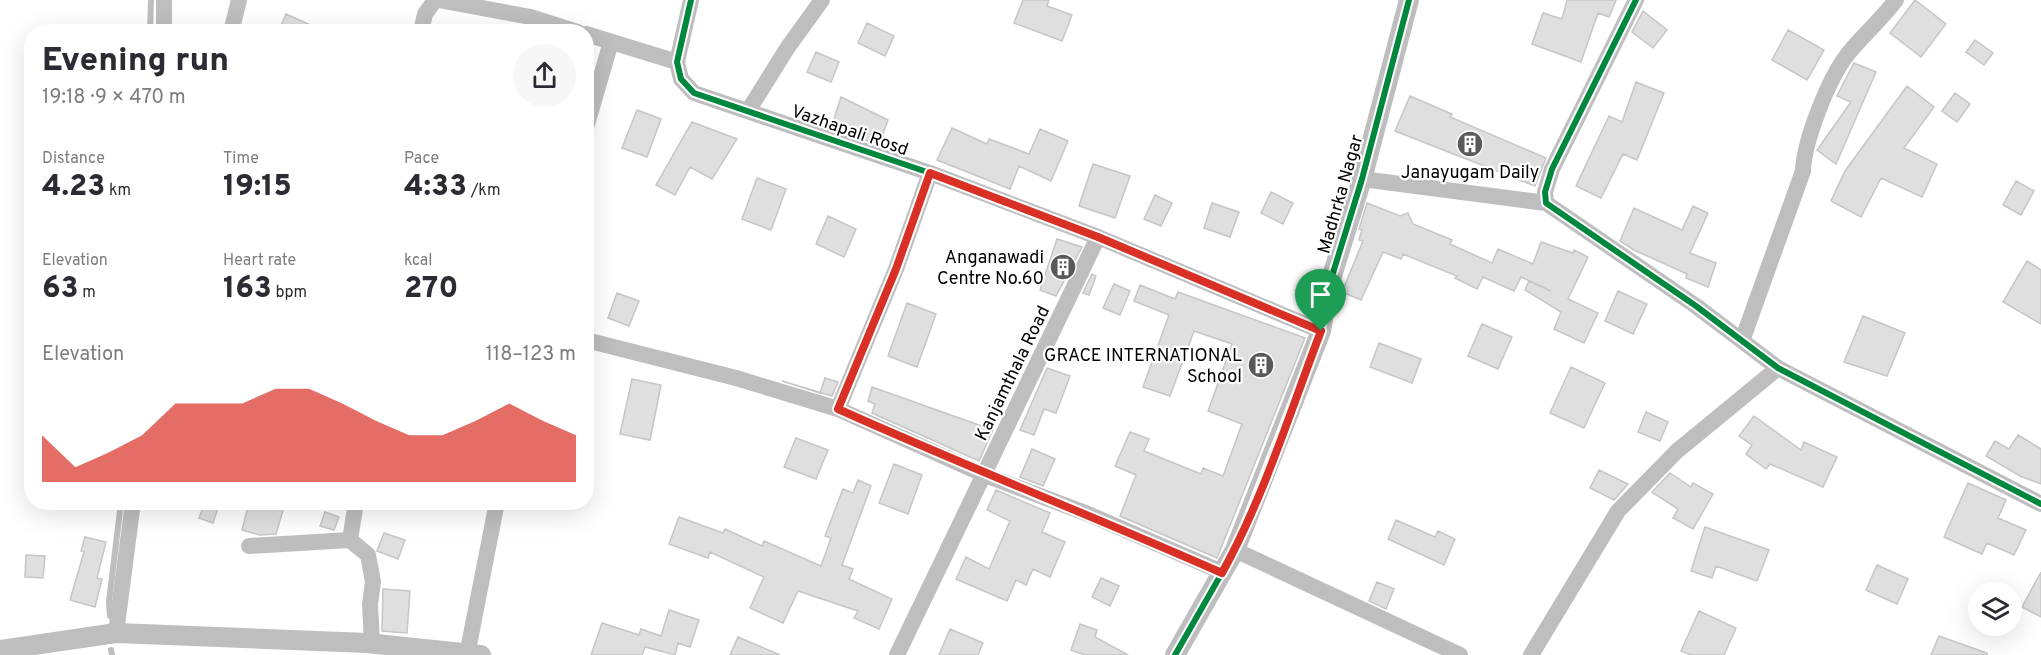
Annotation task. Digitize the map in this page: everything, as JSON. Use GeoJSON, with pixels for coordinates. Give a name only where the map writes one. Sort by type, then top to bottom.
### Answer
{"type":"FeatureCollection","features":[{"type":"Feature","properties":{"kind":"street"},"geometry":{"type":"LineString","coordinates":[[164,0],[164,24]]}},
{"type":"Feature","properties":{"kind":"street"},"geometry":{"type":"LineString","coordinates":[[233,24],[239,0]]}},
{"type":"Feature","properties":{"kind":"street"},"geometry":{"type":"LineString","coordinates":[[423,24],[425,14],[437,0],[531,17],[553,24]]}},
{"type":"Feature","properties":{"kind":"street"},"geometry":{"type":"LineString","coordinates":[[594,37],[677,62],[691,0]]}},
{"type":"Feature","properties":{"kind":"street"},"geometry":{"type":"LineString","coordinates":[[748,111],[788,47],[822,0]]}},
{"type":"Feature","properties":{"kind":"street","name":"Madhrka Nagar"},"geometry":{"type":"LineString","coordinates":[[1175,655],[1235,550],[1321,331],[1328,289],[1362,179],[1409,0]]}},
{"type":"Feature","properties":{"kind":"street"},"geometry":{"type":"LineString","coordinates":[[1546,203],[1545,192],[1552,169],[1636,0]]}},
{"type":"Feature","properties":{"kind":"street"},"geometry":{"type":"LineString","coordinates":[[1743,341],[1803,171],[1804,152],[1821,104],[1846,56],[1896,0]]}},
{"type":"Feature","properties":{"kind":"street"},"geometry":{"type":"LineString","coordinates":[[594,100],[611,42]]}},
{"type":"Feature","properties":{"kind":"street","name":"Vazhapali Rosd"},"geometry":{"type":"LineString","coordinates":[[677,62],[681,80],[694,93],[930,173],[1098,237],[1321,331]]}},
{"type":"Feature","properties":{"kind":"street"},"geometry":{"type":"LineString","coordinates":[[838,409],[896,269],[930,173]]}},
{"type":"Feature","properties":{"kind":"street"},"geometry":{"type":"LineString","coordinates":[[1362,179],[1546,203],[1778,368],[2041,504]]}},
{"type":"Feature","properties":{"kind":"street","name":"Kanjamthala Road"},"geometry":{"type":"LineString","coordinates":[[897,655],[1098,237]]}},
{"type":"Feature","properties":{"kind":"street"},"geometry":{"type":"LineString","coordinates":[[594,342],[736,378],[838,409],[985,475],[1088,514],[1222,573]]}},
{"type":"Feature","properties":{"kind":"street"},"geometry":{"type":"LineString","coordinates":[[1530,655],[1618,511],[1677,451],[1778,368]]}},
{"type":"Feature","properties":{"kind":"street"},"geometry":{"type":"LineString","coordinates":[[116,633],[132,510]]}},
{"type":"Feature","properties":{"kind":"street"},"geometry":{"type":"LineString","coordinates":[[350,540],[355,510]]}},
{"type":"Feature","properties":{"kind":"street"},"geometry":{"type":"LineString","coordinates":[[0,650],[116,633],[372,643],[472,654],[496,510]]}},
{"type":"Feature","properties":{"kind":"street"},"geometry":{"type":"LineString","coordinates":[[249,546],[350,540],[368,555],[373,582],[370,604],[372,643]]}},
{"type":"Feature","properties":{"kind":"street"},"geometry":{"type":"LineString","coordinates":[[1235,550],[1460,655]]}},
{"type":"Feature","properties":{"kind":"building"},"geometry":{"type":"Polygon","coordinates":[[[1023,0],[1049,0],[1047,6],[1072,15],[1062,41],[1014,23],[1023,0]]]}},
{"type":"Feature","properties":{"kind":"building"},"geometry":{"type":"Polygon","coordinates":[[[1567,0],[1616,0],[1609,17],[1598,13],[1581,62],[1532,44],[1543,13],[1562,19],[1567,0]]]}},
{"type":"Feature","properties":{"kind":"building"},"geometry":{"type":"Polygon","coordinates":[[[1915,0],[1946,24],[1921,57],[1890,33],[1915,0]]]}},
{"type":"Feature","properties":{"kind":"building"},"geometry":{"type":"Polygon","coordinates":[[[1643,11],[1667,30],[1653,48],[1632,32],[1643,11]]]}},
{"type":"Feature","properties":{"kind":"building"},"geometry":{"type":"Polygon","coordinates":[[[286,14],[308,24],[282,24],[286,14]]]}},
{"type":"Feature","properties":{"kind":"building"},"geometry":{"type":"Polygon","coordinates":[[[867,23],[894,36],[885,56],[858,43],[867,23]]]}},
{"type":"Feature","properties":{"kind":"building"},"geometry":{"type":"Polygon","coordinates":[[[1788,30],[1824,50],[1807,80],[1772,60],[1788,30]]]}},
{"type":"Feature","properties":{"kind":"building"},"geometry":{"type":"Polygon","coordinates":[[[1975,40],[1993,53],[1984,65],[1966,52],[1975,40]]]}},
{"type":"Feature","properties":{"kind":"building"},"geometry":{"type":"Polygon","coordinates":[[[816,52],[839,62],[831,82],[807,72],[816,52]]]}},
{"type":"Feature","properties":{"kind":"building"},"geometry":{"type":"Polygon","coordinates":[[[1854,63],[1876,72],[1836,164],[1817,150],[1851,102],[1837,96],[1854,63]]]}},
{"type":"Feature","properties":{"kind":"building"},"geometry":{"type":"Polygon","coordinates":[[[1636,82],[1664,93],[1637,160],[1623,154],[1601,198],[1576,186],[1609,116],[1622,122],[1636,82]]]}},
{"type":"Feature","properties":{"kind":"building"},"geometry":{"type":"Polygon","coordinates":[[[1907,86],[1934,107],[1904,148],[1937,164],[1922,197],[1881,178],[1861,217],[1831,201],[1845,171],[1907,86]]]}},
{"type":"Feature","properties":{"kind":"building"},"geometry":{"type":"Polygon","coordinates":[[[1955,93],[1970,104],[1957,122],[1942,111],[1955,93]]]}},
{"type":"Feature","properties":{"kind":"building"},"geometry":{"type":"Polygon","coordinates":[[[1410,96],[1452,114],[1450,117],[1546,158],[1535,186],[1395,131],[1410,96]]]}},
{"type":"Feature","properties":{"kind":"building"},"geometry":{"type":"Polygon","coordinates":[[[841,97],[888,120],[879,145],[831,128],[841,97]]]}},
{"type":"Feature","properties":{"kind":"building"},"geometry":{"type":"Polygon","coordinates":[[[637,110],[661,119],[647,157],[622,148],[637,110]]]}},
{"type":"Feature","properties":{"kind":"building"},"geometry":{"type":"Polygon","coordinates":[[[692,122],[737,139],[712,179],[690,167],[675,195],[656,185],[692,122]]]}},
{"type":"Feature","properties":{"kind":"building"},"geometry":{"type":"Polygon","coordinates":[[[952,128],[987,144],[989,139],[1029,154],[1040,129],[1068,141],[1051,181],[1019,166],[1010,189],[937,160],[952,128]]]}},
{"type":"Feature","properties":{"kind":"building"},"geometry":{"type":"Polygon","coordinates":[[[1093,164],[1130,176],[1115,218],[1079,206],[1093,164]]]}},
{"type":"Feature","properties":{"kind":"building"},"geometry":{"type":"Polygon","coordinates":[[[757,178],[786,189],[771,230],[742,219],[757,178]]]}},
{"type":"Feature","properties":{"kind":"building"},"geometry":{"type":"Polygon","coordinates":[[[2016,181],[2034,191],[2021,215],[2003,205],[2016,181]]]}},
{"type":"Feature","properties":{"kind":"building"},"geometry":{"type":"Polygon","coordinates":[[[1271,192],[1293,203],[1283,224],[1261,213],[1271,192]]]}},
{"type":"Feature","properties":{"kind":"building"},"geometry":{"type":"Polygon","coordinates":[[[1338,192],[1345,194],[1336,222],[1329,219],[1338,192]]]}},
{"type":"Feature","properties":{"kind":"building"},"geometry":{"type":"Polygon","coordinates":[[[1155,195],[1172,203],[1161,226],[1144,219],[1155,195]]]}},
{"type":"Feature","properties":{"kind":"building"},"geometry":{"type":"Polygon","coordinates":[[[1212,203],[1239,212],[1230,237],[1204,228],[1212,203]]]}},
{"type":"Feature","properties":{"kind":"building"},"geometry":{"type":"Polygon","coordinates":[[[1367,203],[1400,216],[1408,213],[1413,224],[1452,240],[1450,244],[1492,263],[1498,249],[1533,264],[1541,242],[1573,253],[1574,250],[1588,257],[1568,299],[1598,313],[1584,343],[1554,329],[1561,312],[1525,290],[1529,281],[1551,291],[1521,277],[1514,291],[1483,277],[1477,289],[1455,278],[1457,276],[1403,254],[1401,259],[1383,252],[1361,300],[1342,292],[1363,241],[1359,240],[1362,230],[1359,229],[1367,203]]]}},
{"type":"Feature","properties":{"kind":"building"},"geometry":{"type":"Polygon","coordinates":[[[1693,206],[1708,213],[1690,253],[1716,263],[1708,287],[1686,278],[1687,274],[1634,250],[1620,241],[1634,208],[1682,230],[1693,206]]]}},
{"type":"Feature","properties":{"kind":"building"},"geometry":{"type":"Polygon","coordinates":[[[828,216],[856,229],[844,257],[816,244],[828,216]]]}},
{"type":"Feature","properties":{"kind":"building","name":"Anganawadi Centre No.60"},"geometry":{"type":"Polygon","coordinates":[[[1057,239],[1082,247],[1056,296],[1040,290],[1057,239]]]}},
{"type":"Feature","properties":{"kind":"building"},"geometry":{"type":"Polygon","coordinates":[[[2027,261],[2041,270],[2041,324],[2003,302],[2027,261]]]}},
{"type":"Feature","properties":{"kind":"building"},"geometry":{"type":"Polygon","coordinates":[[[1092,274],[1096,276],[1089,295],[1083,293],[1092,274]]]}},
{"type":"Feature","properties":{"kind":"building"},"geometry":{"type":"Polygon","coordinates":[[[1114,284],[1130,291],[1120,315],[1103,308],[1114,284]]]}},
{"type":"Feature","properties":{"kind":"building"},"geometry":{"type":"Polygon","coordinates":[[[1140,285],[1175,299],[1178,292],[1305,338],[1217,558],[1120,516],[1136,475],[1115,466],[1130,432],[1149,439],[1144,451],[1201,474],[1203,468],[1223,476],[1242,424],[1208,411],[1232,344],[1194,331],[1170,396],[1143,387],[1169,315],[1134,301],[1140,285]]]}},
{"type":"Feature","properties":{"kind":"building"},"geometry":{"type":"Polygon","coordinates":[[[1618,291],[1647,304],[1633,334],[1605,321],[1618,291]]]}},
{"type":"Feature","properties":{"kind":"building"},"geometry":{"type":"Polygon","coordinates":[[[617,293],[639,301],[629,326],[608,318],[617,293]]]}},
{"type":"Feature","properties":{"kind":"building"},"geometry":{"type":"Polygon","coordinates":[[[907,303],[936,314],[917,367],[888,356],[907,303]]]}},
{"type":"Feature","properties":{"kind":"building"},"geometry":{"type":"Polygon","coordinates":[[[1863,316],[1905,333],[1887,376],[1844,362],[1863,316]]]}},
{"type":"Feature","properties":{"kind":"building"},"geometry":{"type":"Polygon","coordinates":[[[1482,324],[1512,337],[1498,369],[1468,356],[1482,324]]]}},
{"type":"Feature","properties":{"kind":"building"},"geometry":{"type":"Polygon","coordinates":[[[1379,343],[1421,359],[1412,383],[1370,367],[1379,343]]]}},
{"type":"Feature","properties":{"kind":"building"},"geometry":{"type":"Polygon","coordinates":[[[1571,367],[1605,383],[1584,428],[1550,413],[1571,367]]]}},
{"type":"Feature","properties":{"kind":"building"},"geometry":{"type":"Polygon","coordinates":[[[1047,368],[1070,376],[1056,413],[1044,409],[1034,435],[1020,430],[1047,368]]]}},
{"type":"Feature","properties":{"kind":"building"},"geometry":{"type":"Polygon","coordinates":[[[825,378],[838,382],[832,396],[820,392],[825,378]]]}},
{"type":"Feature","properties":{"kind":"building"},"geometry":{"type":"Polygon","coordinates":[[[632,379],[661,385],[650,440],[620,434],[632,379]]]}},
{"type":"Feature","properties":{"kind":"building"},"geometry":{"type":"Polygon","coordinates":[[[872,387],[993,430],[979,461],[872,413],[875,404],[868,401],[872,387]]]}},
{"type":"Feature","properties":{"kind":"building"},"geometry":{"type":"Polygon","coordinates":[[[1646,412],[1668,422],[1660,441],[1638,432],[1646,412]]]}},
{"type":"Feature","properties":{"kind":"building"},"geometry":{"type":"Polygon","coordinates":[[[1754,416],[1801,450],[1804,442],[1837,457],[1823,487],[1770,464],[1766,469],[1746,454],[1752,445],[1739,436],[1754,416]]]}},
{"type":"Feature","properties":{"kind":"building"},"geometry":{"type":"Polygon","coordinates":[[[2018,435],[2041,449],[2041,484],[2020,476],[1986,456],[1995,441],[2009,449],[2018,435]]]}},
{"type":"Feature","properties":{"kind":"building"},"geometry":{"type":"Polygon","coordinates":[[[796,438],[828,450],[816,479],[784,467],[796,438]]]}},
{"type":"Feature","properties":{"kind":"building"},"geometry":{"type":"Polygon","coordinates":[[[1032,449],[1055,459],[1043,486],[1020,477],[1032,449]]]}},
{"type":"Feature","properties":{"kind":"building"},"geometry":{"type":"Polygon","coordinates":[[[894,464],[922,475],[908,514],[879,503],[894,464]]]}},
{"type":"Feature","properties":{"kind":"building"},"geometry":{"type":"Polygon","coordinates":[[[1599,470],[1628,484],[1614,500],[1590,488],[1599,470]]]}},
{"type":"Feature","properties":{"kind":"building"},"geometry":{"type":"Polygon","coordinates":[[[1670,473],[1691,487],[1693,483],[1713,494],[1693,529],[1673,518],[1678,509],[1652,492],[1670,473]]]}},
{"type":"Feature","properties":{"kind":"building"},"geometry":{"type":"Polygon","coordinates":[[[858,480],[871,486],[842,565],[853,569],[849,579],[892,599],[879,629],[854,618],[858,611],[798,591],[783,623],[750,608],[764,577],[710,552],[708,558],[669,544],[679,517],[723,533],[725,529],[762,546],[764,541],[821,566],[831,538],[825,536],[843,489],[853,493],[858,480]]]}},
{"type":"Feature","properties":{"kind":"building"},"geometry":{"type":"Polygon","coordinates":[[[1968,483],[2006,500],[1998,518],[2026,530],[2014,555],[1987,543],[1982,554],[1944,537],[1968,483]]]}},
{"type":"Feature","properties":{"kind":"building"},"geometry":{"type":"Polygon","coordinates":[[[996,490],[1050,513],[1042,532],[1065,542],[1050,577],[1033,569],[1026,585],[1016,580],[1007,601],[956,579],[966,557],[989,569],[1010,521],[987,510],[996,490]]]}},
{"type":"Feature","properties":{"kind":"building"},"geometry":{"type":"Polygon","coordinates":[[[202,510],[217,510],[213,523],[199,518],[202,510]]]}},
{"type":"Feature","properties":{"kind":"building"},"geometry":{"type":"Polygon","coordinates":[[[247,510],[283,510],[276,534],[260,535],[242,530],[247,510]]]}},
{"type":"Feature","properties":{"kind":"building"},"geometry":{"type":"Polygon","coordinates":[[[325,512],[339,517],[334,530],[320,526],[325,512]]]}},
{"type":"Feature","properties":{"kind":"building"},"geometry":{"type":"Polygon","coordinates":[[[1396,520],[1435,537],[1438,531],[1455,539],[1444,565],[1388,539],[1396,520]]]}},
{"type":"Feature","properties":{"kind":"building"},"geometry":{"type":"Polygon","coordinates":[[[1705,527],[1769,550],[1757,581],[1716,566],[1712,578],[1691,571],[1705,527]]]}},
{"type":"Feature","properties":{"kind":"building"},"geometry":{"type":"Polygon","coordinates":[[[384,533],[405,540],[398,559],[377,551],[384,533]]]}},
{"type":"Feature","properties":{"kind":"building"},"geometry":{"type":"Polygon","coordinates":[[[85,537],[106,542],[97,578],[102,579],[95,607],[70,600],[84,552],[81,551],[85,537]]]}},
{"type":"Feature","properties":{"kind":"building"},"geometry":{"type":"Polygon","coordinates":[[[26,555],[45,556],[43,578],[25,577],[26,555]]]}},
{"type":"Feature","properties":{"kind":"building"},"geometry":{"type":"Polygon","coordinates":[[[1877,565],[1908,579],[1897,604],[1866,590],[1877,565]]]}},
{"type":"Feature","properties":{"kind":"building"},"geometry":{"type":"Polygon","coordinates":[[[2041,572],[2041,617],[2022,607],[2041,572]]]}},
{"type":"Feature","properties":{"kind":"building"},"geometry":{"type":"Polygon","coordinates":[[[1101,578],[1119,586],[1110,606],[1092,597],[1101,578]]]}},
{"type":"Feature","properties":{"kind":"building"},"geometry":{"type":"Polygon","coordinates":[[[1377,582],[1394,589],[1386,609],[1369,601],[1377,582]]]}},
{"type":"Feature","properties":{"kind":"building"},"geometry":{"type":"Polygon","coordinates":[[[383,589],[410,591],[407,633],[382,631],[383,589]]]}},
{"type":"Feature","properties":{"kind":"building"},"geometry":{"type":"Polygon","coordinates":[[[669,610],[699,620],[690,647],[678,643],[675,655],[645,647],[642,655],[591,655],[602,623],[639,635],[641,629],[661,636],[669,610]]]}},
{"type":"Feature","properties":{"kind":"building"},"geometry":{"type":"Polygon","coordinates":[[[1699,611],[1736,628],[1724,655],[1691,655],[1681,651],[1699,611]]]}},
{"type":"Feature","properties":{"kind":"building"},"geometry":{"type":"Polygon","coordinates":[[[1080,624],[1097,630],[1095,637],[1128,655],[1085,655],[1071,650],[1080,624]]]}},
{"type":"Feature","properties":{"kind":"building"},"geometry":{"type":"Polygon","coordinates":[[[950,629],[983,643],[978,655],[939,655],[950,629]]]}},
{"type":"Feature","properties":{"kind":"building"},"geometry":{"type":"Polygon","coordinates":[[[1939,636],[1987,653],[1987,655],[1931,655],[1939,636]]]}},
{"type":"Feature","properties":{"kind":"building"},"geometry":{"type":"Polygon","coordinates":[[[738,637],[780,655],[730,655],[738,637]]]}},
{"type":"Feature","properties":{"kind":"waterway"},"geometry":{"type":"LineString","coordinates":[[150,24],[151,0]]}},
{"type":"Feature","properties":{"kind":"waterway"},"geometry":{"type":"LineString","coordinates":[[110,616],[109,602],[120,510]]}},
{"type":"Feature","properties":{"kind":"waterway"},"geometry":{"type":"LineString","coordinates":[[111,650],[112,655]]}},
{"type":"Feature","properties":{"kind":"cycle path"},"geometry":{"type":"LineString","coordinates":[[691,0],[677,62],[681,79],[694,93],[930,173],[1098,237],[1321,331]]}},
{"type":"Feature","properties":{"kind":"cycle path"},"geometry":{"type":"LineString","coordinates":[[1175,655],[1235,550],[1321,331],[1328,289],[1362,179],[1409,0]]}},
{"type":"Feature","properties":{"kind":"cycle path"},"geometry":{"type":"LineString","coordinates":[[1636,0],[1552,169],[1545,192],[1546,203],[1696,306],[1778,368],[2041,504]]}},
{"type":"Feature","properties":{"kind":"place","name":"Janayugam Daily"},"geometry":{"type":"Point","coordinates":[1470,144]}},
{"type":"Feature","properties":{"kind":"place","name":"Anganawadi Centre No.60"},"geometry":{"type":"Point","coordinates":[1063,267]}},
{"type":"Feature","properties":{"kind":"place","name":"GRACE INTERNATIONAL School"},"geometry":{"type":"Point","coordinates":[1261,365]}},
{"type":"Feature","properties":{"kind":"route"},"geometry":{"type":"LineString","coordinates":[[930,173],[1098,237],[1321,331],[1235,550],[1222,573],[1088,514],[985,475],[838,409],[896,269],[930,173]]}}]}
